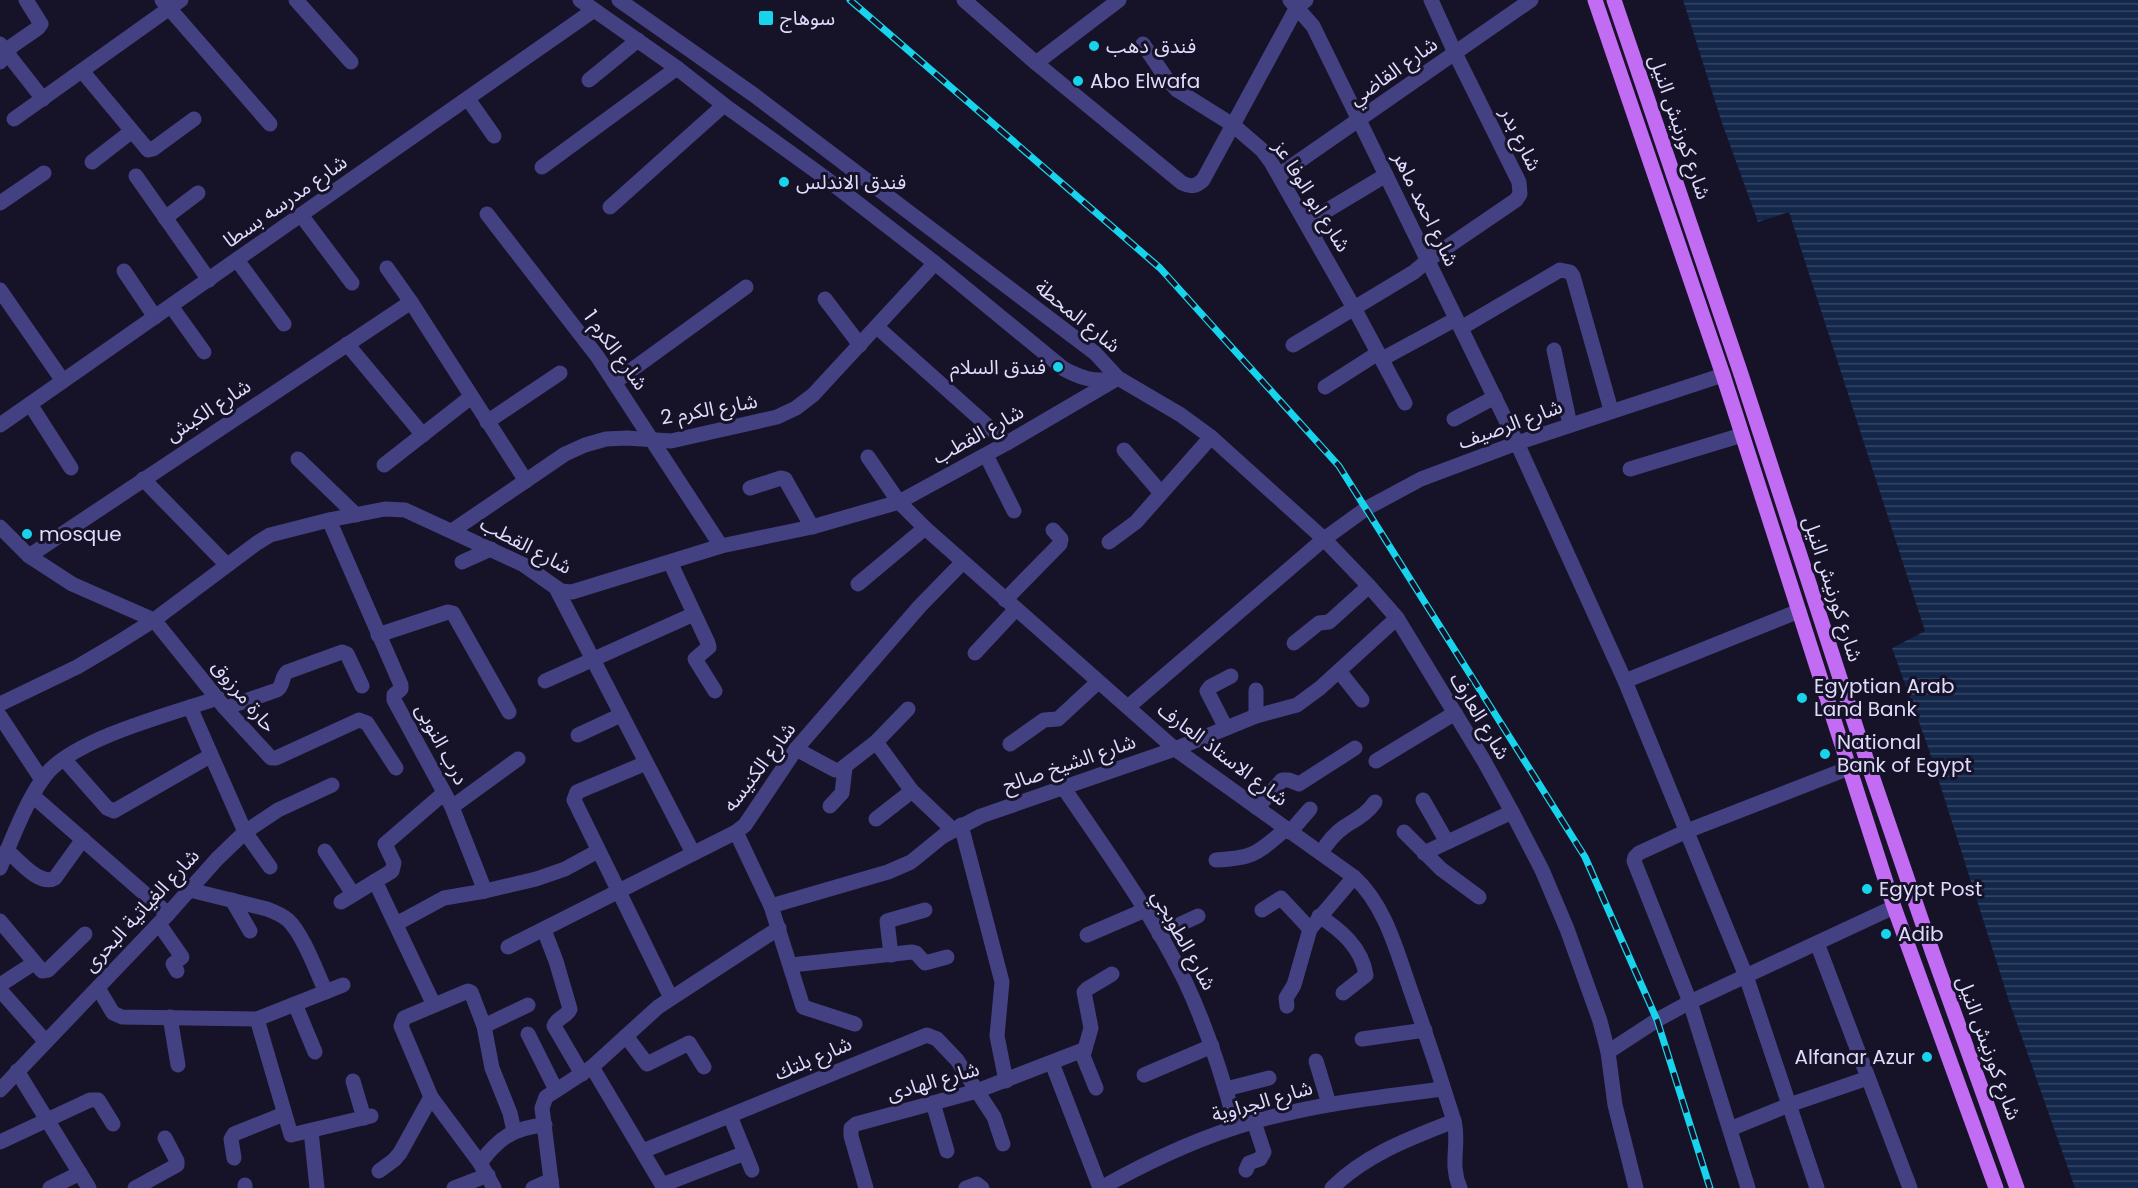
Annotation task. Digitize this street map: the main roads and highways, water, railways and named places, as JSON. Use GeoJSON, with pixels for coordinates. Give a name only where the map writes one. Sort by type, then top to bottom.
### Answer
{"type":"FeatureCollection","features":[{"type":"Feature","properties":{"kind":"main road","name":"شارع كورنيش النيل"},"geometry":{"type":"LineString","coordinates":[[1595,0],[1723,375],[1894,907],[1996,1188]]}},
{"type":"Feature","properties":{"kind":"main road","name":"شارع كورنيش النيل"},"geometry":{"type":"LineString","coordinates":[[1614,0],[1740,370],[1867,761],[1932,951],[2016,1184]]}},
{"type":"Feature","properties":{"kind":"water"},"geometry":{"type":"Polygon","coordinates":[[[1683,0],[2138,0],[2138,1188],[2075,1188],[2009,1001],[1929,750],[1892,648],[1925,631],[1789,212],[1758,222],[1722,123],[1683,0]]]}},
{"type":"Feature","properties":{"kind":"railway"},"geometry":{"type":"LineString","coordinates":[[850,0],[1160,268],[1339,466],[1585,857],[1657,1020],[1710,1188]]}},
{"type":"Feature","properties":{"kind":"place","name":"سوهاج"},"geometry":{"type":"Point","coordinates":[766,18]}},
{"type":"Feature","properties":{"kind":"place","name":"فندق دهب"},"geometry":{"type":"Point","coordinates":[1094,46]}},
{"type":"Feature","properties":{"kind":"place","name":"Abo Elwafa"},"geometry":{"type":"Point","coordinates":[1078,81]}},
{"type":"Feature","properties":{"kind":"place","name":"فندق الاندلس"},"geometry":{"type":"Point","coordinates":[784,182]}},
{"type":"Feature","properties":{"kind":"place","name":"فندق السلام"},"geometry":{"type":"Point","coordinates":[1058,367]}},
{"type":"Feature","properties":{"kind":"place","name":"mosque"},"geometry":{"type":"Point","coordinates":[27,534]}},
{"type":"Feature","properties":{"kind":"place","name":"Egyptian Arab Land Bank"},"geometry":{"type":"Point","coordinates":[1802,698]}},
{"type":"Feature","properties":{"kind":"place","name":"National Bank of Egypt"},"geometry":{"type":"Point","coordinates":[1825,754]}},
{"type":"Feature","properties":{"kind":"place","name":"Egypt Post"},"geometry":{"type":"Point","coordinates":[1867,889]}},
{"type":"Feature","properties":{"kind":"place","name":"Adib"},"geometry":{"type":"Point","coordinates":[1886,934]}},
{"type":"Feature","properties":{"kind":"place","name":"Alfanar Azur"},"geometry":{"type":"Point","coordinates":[1927,1057]}}]}
